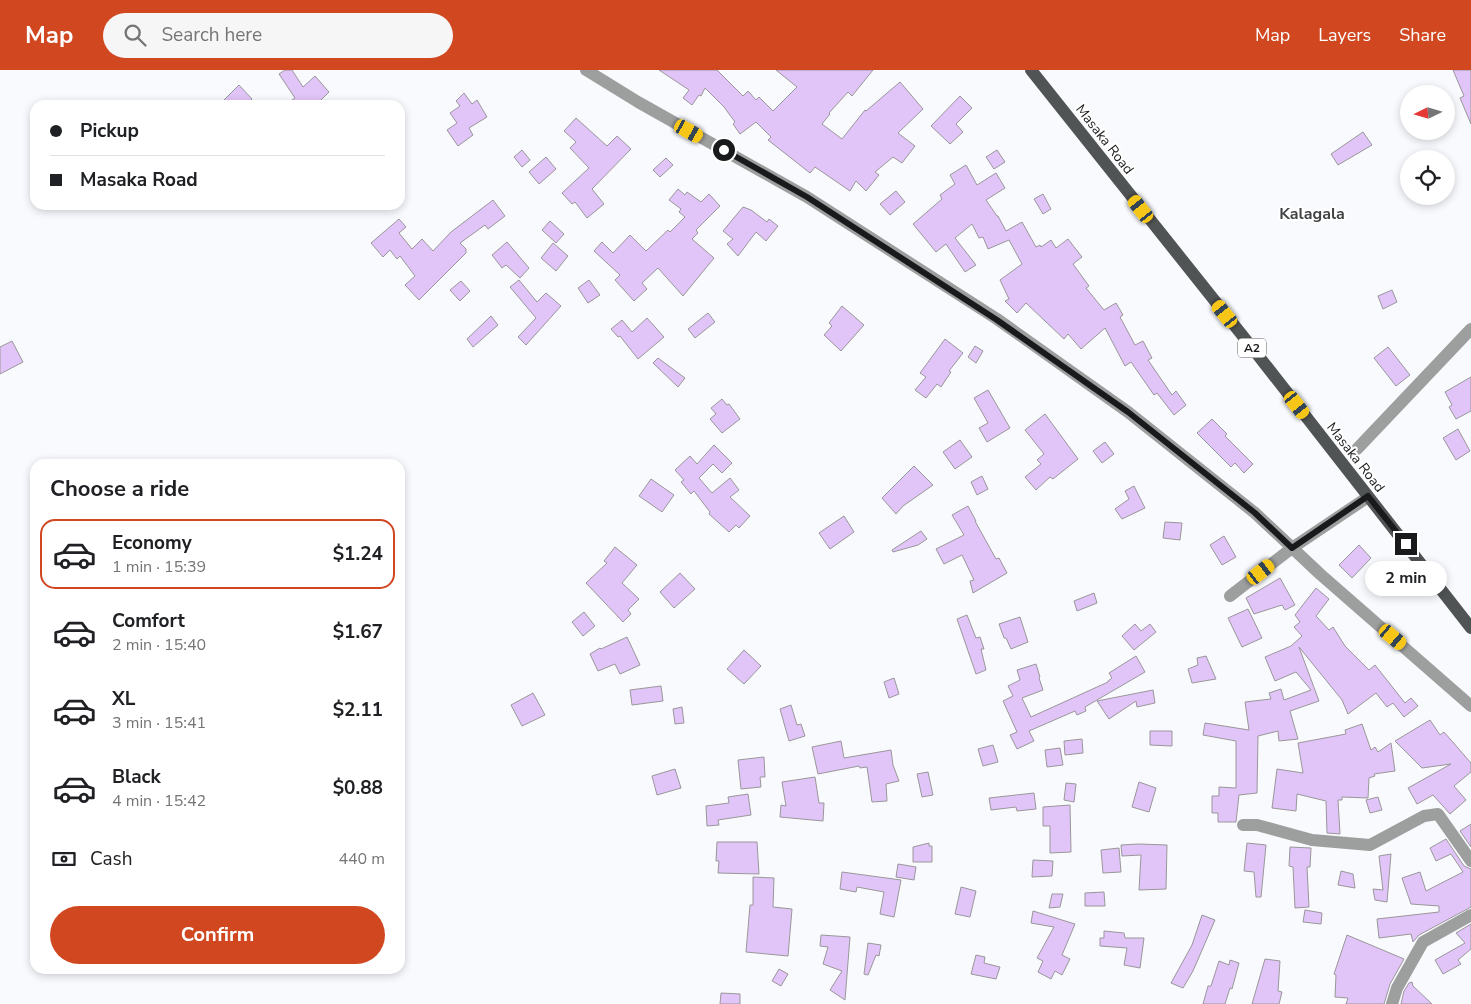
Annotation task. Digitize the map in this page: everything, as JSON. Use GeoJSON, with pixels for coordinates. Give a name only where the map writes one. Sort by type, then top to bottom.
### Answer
{"type":"FeatureCollection","features":[{"type":"Feature","properties":{"kind":"main road","name":"Masaka Road"},"geometry":{"type":"LineString","coordinates":[[1031,70],[1471,628]]}},
{"type":"Feature","properties":{"kind":"street"},"geometry":{"type":"LineString","coordinates":[[586,70],[638,102],[807,197],[997,320],[1128,412],[1255,513],[1471,706]]}},
{"type":"Feature","properties":{"kind":"street"},"geometry":{"type":"LineString","coordinates":[[1357,449],[1471,329]]}},
{"type":"Feature","properties":{"kind":"street"},"geometry":{"type":"LineString","coordinates":[[1230,596],[1292,548],[1368,496]]}},
{"type":"Feature","properties":{"kind":"street"},"geometry":{"type":"LineString","coordinates":[[1242,825],[1257,825],[1312,840],[1370,845],[1424,816],[1438,814],[1471,861]]}},
{"type":"Feature","properties":{"kind":"street"},"geometry":{"type":"LineString","coordinates":[[1392,1004],[1397,988],[1423,942],[1471,915]]}},
{"type":"Feature","properties":{"kind":"building"},"geometry":{"type":"Polygon","coordinates":[[[285,70],[292,70],[303,87],[315,76],[329,92],[321,100],[292,100],[295,98],[279,74],[285,70]]]}},
{"type":"Feature","properties":{"kind":"building"},"geometry":{"type":"Polygon","coordinates":[[[659,70],[717,70],[743,96],[748,91],[756,100],[759,97],[773,111],[797,87],[776,70],[873,70],[852,96],[848,92],[829,113],[822,124],[842,139],[865,110],[900,82],[923,109],[898,133],[915,146],[902,163],[893,157],[875,172],[879,175],[866,191],[856,181],[850,191],[815,167],[810,173],[768,140],[771,137],[756,122],[740,134],[733,124],[735,122],[724,107],[705,88],[701,96],[699,95],[692,105],[683,98],[689,90],[659,70]]]}},
{"type":"Feature","properties":{"kind":"building"},"geometry":{"type":"Polygon","coordinates":[[[1453,70],[1471,70],[1471,124],[1460,98],[1464,96],[1453,70]]]}},
{"type":"Feature","properties":{"kind":"building"},"geometry":{"type":"Polygon","coordinates":[[[239,85],[252,99],[251,100],[224,100],[239,85]]]}},
{"type":"Feature","properties":{"kind":"building"},"geometry":{"type":"Polygon","coordinates":[[[464,93],[472,104],[477,100],[487,117],[469,128],[473,135],[458,146],[447,130],[457,123],[450,113],[460,106],[456,101],[464,93]]]}},
{"type":"Feature","properties":{"kind":"building"},"geometry":{"type":"Polygon","coordinates":[[[960,96],[972,108],[956,124],[963,132],[950,144],[931,126],[960,96]]]}},
{"type":"Feature","properties":{"kind":"building"},"geometry":{"type":"Polygon","coordinates":[[[576,118],[607,146],[617,136],[631,149],[592,189],[604,204],[587,218],[575,202],[572,204],[562,193],[589,168],[570,148],[576,142],[564,131],[576,118]]]}},
{"type":"Feature","properties":{"kind":"building"},"geometry":{"type":"Polygon","coordinates":[[[1363,132],[1372,145],[1338,165],[1331,154],[1363,132]]]}},
{"type":"Feature","properties":{"kind":"building"},"geometry":{"type":"Polygon","coordinates":[[[522,150],[530,160],[522,167],[514,157],[522,150]]]}},
{"type":"Feature","properties":{"kind":"building"},"geometry":{"type":"Polygon","coordinates":[[[997,150],[1005,162],[994,169],[986,157],[997,150]]]}},
{"type":"Feature","properties":{"kind":"building"},"geometry":{"type":"Polygon","coordinates":[[[546,157],[556,169],[539,184],[529,172],[546,157]]]}},
{"type":"Feature","properties":{"kind":"building"},"geometry":{"type":"Polygon","coordinates":[[[666,158],[673,165],[660,177],[653,170],[666,158]]]}},
{"type":"Feature","properties":{"kind":"building"},"geometry":{"type":"Polygon","coordinates":[[[966,165],[977,185],[996,173],[1005,188],[986,200],[1006,231],[1022,222],[1036,247],[1040,245],[1041,247],[1051,240],[1056,248],[1068,239],[1082,257],[1073,264],[1089,286],[1086,288],[1104,310],[1116,303],[1123,315],[1120,317],[1135,345],[1143,341],[1152,358],[1148,360],[1172,395],[1176,391],[1186,405],[1174,415],[1157,393],[1154,395],[1131,362],[1125,366],[1105,328],[1081,349],[1068,334],[1064,339],[1026,303],[1017,313],[1005,301],[1009,299],[1000,280],[1022,264],[1009,240],[988,249],[983,237],[979,238],[972,224],[955,238],[976,265],[965,272],[946,244],[936,252],[913,224],[942,199],[940,195],[955,184],[950,175],[966,165]]]}},
{"type":"Feature","properties":{"kind":"building"},"geometry":{"type":"Polygon","coordinates":[[[678,189],[685,195],[687,192],[701,202],[709,194],[720,206],[696,230],[698,233],[692,239],[714,258],[683,296],[658,268],[642,283],[647,289],[634,301],[615,280],[620,275],[594,251],[602,242],[613,253],[630,235],[646,251],[685,217],[679,212],[681,209],[669,200],[678,189]]]}},
{"type":"Feature","properties":{"kind":"building"},"geometry":{"type":"Polygon","coordinates":[[[896,191],[905,202],[890,215],[880,204],[896,191]]]}},
{"type":"Feature","properties":{"kind":"building"},"geometry":{"type":"Polygon","coordinates":[[[1043,194],[1051,209],[1043,214],[1034,199],[1043,194]]]}},
{"type":"Feature","properties":{"kind":"building"},"geometry":{"type":"Polygon","coordinates":[[[493,200],[505,216],[488,229],[485,225],[460,243],[466,249],[466,253],[419,300],[405,285],[415,276],[400,256],[397,259],[390,250],[383,257],[371,243],[399,219],[406,227],[399,233],[412,249],[422,239],[433,251],[451,232],[493,200]]]}},
{"type":"Feature","properties":{"kind":"building"},"geometry":{"type":"Polygon","coordinates":[[[743,207],[751,210],[767,222],[769,219],[778,226],[766,241],[756,232],[738,256],[727,244],[733,239],[723,231],[743,207]]]}},
{"type":"Feature","properties":{"kind":"building"},"geometry":{"type":"Polygon","coordinates":[[[550,221],[564,234],[556,243],[542,230],[550,221]]]}},
{"type":"Feature","properties":{"kind":"building"},"geometry":{"type":"Polygon","coordinates":[[[507,242],[529,268],[520,278],[506,265],[502,268],[492,255],[507,242]]]}},
{"type":"Feature","properties":{"kind":"building"},"geometry":{"type":"Polygon","coordinates":[[[553,243],[568,256],[556,271],[541,258],[553,243]]]}},
{"type":"Feature","properties":{"kind":"building"},"geometry":{"type":"Polygon","coordinates":[[[519,280],[537,302],[546,293],[561,306],[526,345],[518,337],[536,318],[510,287],[519,280]]]}},
{"type":"Feature","properties":{"kind":"building"},"geometry":{"type":"Polygon","coordinates":[[[589,280],[600,295],[588,303],[578,288],[589,280]]]}},
{"type":"Feature","properties":{"kind":"building"},"geometry":{"type":"Polygon","coordinates":[[[461,281],[470,291],[460,301],[450,290],[461,281]]]}},
{"type":"Feature","properties":{"kind":"building"},"geometry":{"type":"Polygon","coordinates":[[[1392,290],[1397,302],[1383,309],[1378,296],[1392,290]]]}},
{"type":"Feature","properties":{"kind":"building"},"geometry":{"type":"Polygon","coordinates":[[[842,306],[864,325],[841,351],[824,335],[832,326],[829,323],[842,306]]]}},
{"type":"Feature","properties":{"kind":"building"},"geometry":{"type":"Polygon","coordinates":[[[708,313],[715,322],[695,338],[688,329],[708,313]]]}},
{"type":"Feature","properties":{"kind":"building"},"geometry":{"type":"Polygon","coordinates":[[[491,316],[498,325],[473,347],[467,339],[491,316]]]}},
{"type":"Feature","properties":{"kind":"building"},"geometry":{"type":"Polygon","coordinates":[[[647,318],[664,337],[638,359],[620,336],[618,337],[611,329],[622,320],[632,332],[647,318]]]}},
{"type":"Feature","properties":{"kind":"building"},"geometry":{"type":"Polygon","coordinates":[[[945,339],[963,353],[949,371],[951,372],[941,387],[937,384],[926,398],[915,390],[926,377],[920,373],[945,339]]]}},
{"type":"Feature","properties":{"kind":"building"},"geometry":{"type":"Polygon","coordinates":[[[12,341],[23,362],[0,374],[0,347],[12,341]]]}},
{"type":"Feature","properties":{"kind":"building"},"geometry":{"type":"Polygon","coordinates":[[[975,346],[983,351],[976,363],[968,357],[975,346]]]}},
{"type":"Feature","properties":{"kind":"building"},"geometry":{"type":"Polygon","coordinates":[[[1388,347],[1410,375],[1396,386],[1374,358],[1388,347]]]}},
{"type":"Feature","properties":{"kind":"building"},"geometry":{"type":"Polygon","coordinates":[[[658,358],[685,378],[678,387],[653,363],[658,358]]]}},
{"type":"Feature","properties":{"kind":"building"},"geometry":{"type":"Polygon","coordinates":[[[1471,377],[1471,411],[1456,419],[1449,407],[1452,405],[1445,392],[1471,377]]]}},
{"type":"Feature","properties":{"kind":"building"},"geometry":{"type":"Polygon","coordinates":[[[988,390],[1010,428],[987,442],[979,428],[988,423],[974,398],[988,390]]]}},
{"type":"Feature","properties":{"kind":"building"},"geometry":{"type":"Polygon","coordinates":[[[722,399],[727,405],[729,404],[740,419],[722,433],[710,419],[716,414],[711,408],[722,399]]]}},
{"type":"Feature","properties":{"kind":"building"},"geometry":{"type":"Polygon","coordinates":[[[1045,414],[1078,459],[1053,479],[1050,477],[1036,490],[1025,477],[1041,464],[1037,460],[1044,454],[1025,430],[1045,414]]]}},
{"type":"Feature","properties":{"kind":"building"},"geometry":{"type":"Polygon","coordinates":[[[1212,419],[1227,434],[1225,436],[1253,464],[1244,473],[1235,463],[1231,467],[1197,433],[1212,419]]]}},
{"type":"Feature","properties":{"kind":"building"},"geometry":{"type":"Polygon","coordinates":[[[1458,429],[1470,451],[1456,460],[1443,438],[1458,429]]]}},
{"type":"Feature","properties":{"kind":"building"},"geometry":{"type":"Polygon","coordinates":[[[960,440],[972,457],[955,469],[943,452],[960,440]]]}},
{"type":"Feature","properties":{"kind":"building"},"geometry":{"type":"Polygon","coordinates":[[[1105,442],[1114,454],[1102,463],[1093,451],[1105,442]]]}},
{"type":"Feature","properties":{"kind":"building"},"geometry":{"type":"Polygon","coordinates":[[[714,445],[732,463],[722,473],[713,464],[699,478],[712,493],[730,478],[739,490],[730,497],[750,516],[739,528],[736,525],[729,532],[709,514],[710,512],[694,491],[691,494],[681,482],[684,480],[675,470],[690,456],[697,464],[714,445]]]}},
{"type":"Feature","properties":{"kind":"building"},"geometry":{"type":"Polygon","coordinates":[[[914,466],[933,485],[903,506],[896,514],[882,498],[914,466]]]}},
{"type":"Feature","properties":{"kind":"building"},"geometry":{"type":"Polygon","coordinates":[[[982,476],[988,489],[977,495],[971,482],[982,476]]]}},
{"type":"Feature","properties":{"kind":"building"},"geometry":{"type":"Polygon","coordinates":[[[651,479],[674,495],[662,512],[639,496],[651,479]]]}},
{"type":"Feature","properties":{"kind":"building"},"geometry":{"type":"Polygon","coordinates":[[[1134,486],[1145,508],[1122,519],[1115,509],[1129,499],[1125,491],[1134,486]]]}},
{"type":"Feature","properties":{"kind":"building"},"geometry":{"type":"Polygon","coordinates":[[[968,506],[996,559],[999,558],[1007,573],[973,593],[970,581],[974,580],[962,555],[944,564],[936,549],[964,535],[952,515],[968,506]]]}},
{"type":"Feature","properties":{"kind":"building"},"geometry":{"type":"Polygon","coordinates":[[[844,516],[854,532],[830,549],[819,533],[844,516]]]}},
{"type":"Feature","properties":{"kind":"building"},"geometry":{"type":"Polygon","coordinates":[[[1165,522],[1182,523],[1180,540],[1163,538],[1165,522]]]}},
{"type":"Feature","properties":{"kind":"building"},"geometry":{"type":"Polygon","coordinates":[[[921,531],[927,539],[918,545],[893,552],[892,550],[921,531]]]}},
{"type":"Feature","properties":{"kind":"building"},"geometry":{"type":"Polygon","coordinates":[[[1224,536],[1236,557],[1222,565],[1210,545],[1224,536]]]}},
{"type":"Feature","properties":{"kind":"building"},"geometry":{"type":"Polygon","coordinates":[[[1359,545],[1371,558],[1352,578],[1339,565],[1359,545]]]}},
{"type":"Feature","properties":{"kind":"building"},"geometry":{"type":"Polygon","coordinates":[[[615,547],[637,565],[622,583],[639,599],[628,610],[631,614],[623,622],[586,583],[607,563],[604,561],[615,547]]]}},
{"type":"Feature","properties":{"kind":"building"},"geometry":{"type":"Polygon","coordinates":[[[680,573],[695,589],[674,608],[660,592],[680,573]]]}},
{"type":"Feature","properties":{"kind":"building"},"geometry":{"type":"Polygon","coordinates":[[[1280,578],[1295,605],[1285,610],[1282,605],[1254,614],[1246,598],[1280,578]]]}},
{"type":"Feature","properties":{"kind":"building"},"geometry":{"type":"Polygon","coordinates":[[[1316,588],[1329,599],[1316,616],[1329,630],[1333,627],[1345,646],[1369,670],[1375,665],[1405,703],[1411,698],[1418,706],[1404,717],[1393,703],[1387,707],[1376,693],[1348,714],[1342,700],[1299,647],[1319,701],[1290,711],[1298,739],[1279,741],[1278,731],[1258,736],[1257,793],[1239,795],[1236,822],[1218,822],[1218,813],[1212,813],[1212,796],[1219,796],[1219,787],[1236,788],[1236,741],[1203,735],[1205,723],[1249,730],[1245,702],[1271,699],[1269,693],[1281,689],[1284,700],[1311,690],[1296,672],[1275,681],[1265,657],[1291,646],[1302,636],[1294,627],[1300,622],[1295,615],[1316,588]]]}},
{"type":"Feature","properties":{"kind":"building"},"geometry":{"type":"Polygon","coordinates":[[[1094,593],[1097,603],[1077,611],[1074,601],[1094,593]]]}},
{"type":"Feature","properties":{"kind":"building"},"geometry":{"type":"Polygon","coordinates":[[[1248,609],[1262,638],[1242,647],[1228,618],[1248,609]]]}},
{"type":"Feature","properties":{"kind":"building"},"geometry":{"type":"Polygon","coordinates":[[[584,612],[595,626],[583,636],[572,622],[584,612]]]}},
{"type":"Feature","properties":{"kind":"building"},"geometry":{"type":"Polygon","coordinates":[[[967,615],[976,638],[980,637],[984,649],[981,649],[986,670],[976,674],[957,619],[967,615]]]}},
{"type":"Feature","properties":{"kind":"building"},"geometry":{"type":"Polygon","coordinates":[[[1020,617],[1028,642],[1011,649],[1006,638],[1004,638],[999,624],[1020,617]]]}},
{"type":"Feature","properties":{"kind":"building"},"geometry":{"type":"Polygon","coordinates":[[[1135,624],[1141,631],[1150,624],[1156,632],[1134,650],[1122,636],[1135,624]]]}},
{"type":"Feature","properties":{"kind":"building"},"geometry":{"type":"Polygon","coordinates":[[[627,637],[640,665],[620,674],[615,664],[598,671],[590,654],[627,637]]]}},
{"type":"Feature","properties":{"kind":"building"},"geometry":{"type":"Polygon","coordinates":[[[744,650],[761,666],[744,684],[727,669],[744,650]]]}},
{"type":"Feature","properties":{"kind":"building"},"geometry":{"type":"Polygon","coordinates":[[[1136,656],[1145,672],[1085,707],[1086,711],[1077,715],[1075,711],[1029,731],[1034,741],[1017,749],[1010,735],[1017,732],[1003,701],[1013,696],[1008,686],[1020,680],[1017,670],[1036,664],[1040,677],[1043,690],[1022,698],[1031,717],[1108,682],[1112,678],[1109,673],[1136,656]]]}},
{"type":"Feature","properties":{"kind":"building"},"geometry":{"type":"Polygon","coordinates":[[[1206,656],[1216,679],[1192,683],[1188,669],[1198,665],[1197,658],[1206,656]]]}},
{"type":"Feature","properties":{"kind":"building"},"geometry":{"type":"Polygon","coordinates":[[[894,678],[899,694],[889,698],[884,682],[894,678]]]}},
{"type":"Feature","properties":{"kind":"building"},"geometry":{"type":"Polygon","coordinates":[[[661,686],[663,701],[632,705],[630,690],[661,686]]]}},
{"type":"Feature","properties":{"kind":"building"},"geometry":{"type":"Polygon","coordinates":[[[1153,690],[1155,703],[1137,707],[1136,701],[1109,719],[1097,701],[1153,690]]]}},
{"type":"Feature","properties":{"kind":"building"},"geometry":{"type":"Polygon","coordinates":[[[533,693],[545,715],[522,726],[511,705],[533,693]]]}},
{"type":"Feature","properties":{"kind":"building"},"geometry":{"type":"Polygon","coordinates":[[[791,705],[797,725],[801,724],[805,736],[789,741],[780,709],[791,705]]]}},
{"type":"Feature","properties":{"kind":"building"},"geometry":{"type":"Polygon","coordinates":[[[682,707],[684,723],[675,724],[673,709],[682,707]]]}},
{"type":"Feature","properties":{"kind":"building"},"geometry":{"type":"Polygon","coordinates":[[[1430,720],[1440,735],[1444,732],[1471,763],[1471,772],[1454,786],[1466,800],[1450,814],[1433,795],[1417,804],[1408,788],[1451,764],[1422,768],[1395,741],[1430,720]]]}},
{"type":"Feature","properties":{"kind":"building"},"geometry":{"type":"Polygon","coordinates":[[[1362,724],[1371,750],[1375,747],[1378,752],[1391,743],[1395,771],[1374,774],[1375,776],[1369,778],[1368,798],[1342,797],[1342,800],[1338,800],[1340,834],[1327,833],[1326,801],[1297,794],[1296,811],[1272,808],[1277,769],[1303,773],[1298,743],[1346,734],[1345,730],[1362,724]]]}},
{"type":"Feature","properties":{"kind":"building"},"geometry":{"type":"Polygon","coordinates":[[[1150,731],[1172,731],[1172,746],[1150,745],[1150,731]]]}},
{"type":"Feature","properties":{"kind":"building"},"geometry":{"type":"Polygon","coordinates":[[[1082,739],[1083,753],[1065,755],[1064,741],[1082,739]]]}},
{"type":"Feature","properties":{"kind":"building"},"geometry":{"type":"Polygon","coordinates":[[[841,741],[844,758],[891,750],[893,765],[899,781],[886,784],[887,801],[872,802],[867,767],[860,768],[859,766],[818,774],[812,747],[841,741]]]}},
{"type":"Feature","properties":{"kind":"building"},"geometry":{"type":"Polygon","coordinates":[[[993,745],[998,762],[983,766],[978,749],[993,745]]]}},
{"type":"Feature","properties":{"kind":"building"},"geometry":{"type":"Polygon","coordinates":[[[1060,748],[1063,765],[1047,767],[1045,750],[1060,748]]]}},
{"type":"Feature","properties":{"kind":"building"},"geometry":{"type":"Polygon","coordinates":[[[764,757],[765,777],[760,777],[761,787],[741,789],[738,760],[764,757]]]}},
{"type":"Feature","properties":{"kind":"building"},"geometry":{"type":"Polygon","coordinates":[[[675,769],[681,788],[657,795],[652,776],[675,769]]]}},
{"type":"Feature","properties":{"kind":"building"},"geometry":{"type":"Polygon","coordinates":[[[928,772],[933,795],[922,797],[917,774],[928,772]]]}},
{"type":"Feature","properties":{"kind":"building"},"geometry":{"type":"Polygon","coordinates":[[[815,777],[819,803],[824,803],[823,821],[780,817],[781,805],[786,806],[782,782],[815,777]]]}},
{"type":"Feature","properties":{"kind":"building"},"geometry":{"type":"Polygon","coordinates":[[[1139,782],[1156,788],[1149,812],[1132,807],[1139,782]]]}},
{"type":"Feature","properties":{"kind":"building"},"geometry":{"type":"Polygon","coordinates":[[[1066,783],[1076,784],[1074,802],[1064,800],[1066,783]]]}},
{"type":"Feature","properties":{"kind":"building"},"geometry":{"type":"Polygon","coordinates":[[[1034,793],[1036,809],[1017,811],[1016,807],[991,810],[989,798],[1034,793]]]}},
{"type":"Feature","properties":{"kind":"building"},"geometry":{"type":"Polygon","coordinates":[[[748,794],[751,815],[718,820],[719,825],[707,826],[706,806],[729,803],[728,797],[748,794]]]}},
{"type":"Feature","properties":{"kind":"building"},"geometry":{"type":"Polygon","coordinates":[[[1378,797],[1382,810],[1370,813],[1366,800],[1378,797]]]}},
{"type":"Feature","properties":{"kind":"building"},"geometry":{"type":"Polygon","coordinates":[[[1070,805],[1071,852],[1050,853],[1050,826],[1043,826],[1043,807],[1070,805]]]}},
{"type":"Feature","properties":{"kind":"building"},"geometry":{"type":"Polygon","coordinates":[[[1471,824],[1471,847],[1460,831],[1471,824]]]}},
{"type":"Feature","properties":{"kind":"building"},"geometry":{"type":"Polygon","coordinates":[[[1446,839],[1464,866],[1471,869],[1471,907],[1419,935],[1413,942],[1411,934],[1379,938],[1377,919],[1439,912],[1439,906],[1411,904],[1402,878],[1420,872],[1426,891],[1463,872],[1451,854],[1436,861],[1430,848],[1446,839]]]}},
{"type":"Feature","properties":{"kind":"building"},"geometry":{"type":"Polygon","coordinates":[[[717,842],[757,842],[759,874],[718,873],[719,861],[716,861],[717,842]]]}},
{"type":"Feature","properties":{"kind":"building"},"geometry":{"type":"Polygon","coordinates":[[[929,843],[929,846],[932,846],[932,862],[913,862],[913,847],[929,843]]]}},
{"type":"Feature","properties":{"kind":"building"},"geometry":{"type":"Polygon","coordinates":[[[1247,843],[1266,845],[1261,897],[1256,897],[1254,872],[1244,871],[1247,843]]]}},
{"type":"Feature","properties":{"kind":"building"},"geometry":{"type":"Polygon","coordinates":[[[1121,845],[1167,845],[1166,889],[1139,890],[1141,855],[1122,856],[1121,845]]]}},
{"type":"Feature","properties":{"kind":"building"},"geometry":{"type":"Polygon","coordinates":[[[1290,847],[1311,848],[1310,867],[1307,867],[1309,907],[1295,908],[1293,867],[1289,866],[1290,847]]]}},
{"type":"Feature","properties":{"kind":"building"},"geometry":{"type":"Polygon","coordinates":[[[1119,848],[1121,872],[1103,873],[1101,850],[1119,848]]]}},
{"type":"Feature","properties":{"kind":"building"},"geometry":{"type":"Polygon","coordinates":[[[1391,854],[1387,902],[1375,900],[1373,889],[1383,890],[1379,856],[1391,854]]]}},
{"type":"Feature","properties":{"kind":"building"},"geometry":{"type":"Polygon","coordinates":[[[1033,860],[1053,861],[1052,876],[1032,877],[1033,860]]]}},
{"type":"Feature","properties":{"kind":"building"},"geometry":{"type":"Polygon","coordinates":[[[898,864],[916,867],[914,880],[896,877],[898,864]]]}},
{"type":"Feature","properties":{"kind":"building"},"geometry":{"type":"Polygon","coordinates":[[[1341,871],[1353,874],[1355,888],[1338,885],[1341,871]]]}},
{"type":"Feature","properties":{"kind":"building"},"geometry":{"type":"Polygon","coordinates":[[[842,872],[901,880],[894,917],[880,914],[884,892],[857,887],[856,892],[840,889],[842,872]]]}},
{"type":"Feature","properties":{"kind":"building"},"geometry":{"type":"Polygon","coordinates":[[[753,877],[774,878],[773,907],[792,909],[788,956],[746,952],[750,905],[753,905],[753,877]]]}},
{"type":"Feature","properties":{"kind":"building"},"geometry":{"type":"Polygon","coordinates":[[[961,887],[976,891],[970,917],[955,914],[961,887]]]}},
{"type":"Feature","properties":{"kind":"building"},"geometry":{"type":"Polygon","coordinates":[[[1104,892],[1105,906],[1085,906],[1085,893],[1104,892]]]}},
{"type":"Feature","properties":{"kind":"building"},"geometry":{"type":"Polygon","coordinates":[[[1052,894],[1063,894],[1060,907],[1049,908],[1052,894]]]}},
{"type":"Feature","properties":{"kind":"building"},"geometry":{"type":"Polygon","coordinates":[[[1305,910],[1322,913],[1321,924],[1303,922],[1305,910]]]}},
{"type":"Feature","properties":{"kind":"building"},"geometry":{"type":"Polygon","coordinates":[[[1033,911],[1075,924],[1062,955],[1070,959],[1062,975],[1055,971],[1051,979],[1038,972],[1043,961],[1037,958],[1054,927],[1031,923],[1033,911]]]}},
{"type":"Feature","properties":{"kind":"building"},"geometry":{"type":"Polygon","coordinates":[[[1202,915],[1215,920],[1193,971],[1183,988],[1171,983],[1192,945],[1202,915]]]}},
{"type":"Feature","properties":{"kind":"building"},"geometry":{"type":"Polygon","coordinates":[[[1471,924],[1471,949],[1458,960],[1461,964],[1443,974],[1435,960],[1465,943],[1456,933],[1471,924]]]}},
{"type":"Feature","properties":{"kind":"building"},"geometry":{"type":"Polygon","coordinates":[[[1104,931],[1124,933],[1125,938],[1144,938],[1140,968],[1124,965],[1127,948],[1100,946],[1100,938],[1104,938],[1104,931]]]}},
{"type":"Feature","properties":{"kind":"building"},"geometry":{"type":"Polygon","coordinates":[[[821,935],[850,937],[845,1000],[830,990],[842,971],[823,964],[828,947],[820,946],[821,935]]]}},
{"type":"Feature","properties":{"kind":"building"},"geometry":{"type":"Polygon","coordinates":[[[1347,935],[1404,959],[1390,984],[1384,1004],[1346,1004],[1348,998],[1335,997],[1336,975],[1334,974],[1347,935]]]}},
{"type":"Feature","properties":{"kind":"building"},"geometry":{"type":"Polygon","coordinates":[[[868,943],[881,945],[879,956],[876,955],[868,975],[864,974],[868,943]]]}},
{"type":"Feature","properties":{"kind":"building"},"geometry":{"type":"Polygon","coordinates":[[[976,955],[985,957],[984,963],[1000,967],[996,979],[971,974],[976,955]]]}},
{"type":"Feature","properties":{"kind":"building"},"geometry":{"type":"Polygon","coordinates":[[[1265,959],[1280,961],[1278,991],[1282,992],[1279,1004],[1252,1004],[1265,959]]]}},
{"type":"Feature","properties":{"kind":"building"},"geometry":{"type":"Polygon","coordinates":[[[1230,960],[1239,963],[1232,989],[1230,988],[1225,1004],[1203,1004],[1208,986],[1211,986],[1219,961],[1229,965],[1230,960]]]}},
{"type":"Feature","properties":{"kind":"building"},"geometry":{"type":"Polygon","coordinates":[[[779,969],[788,974],[781,986],[772,981],[779,969]]]}},
{"type":"Feature","properties":{"kind":"building"},"geometry":{"type":"Polygon","coordinates":[[[1412,982],[1413,986],[1432,1004],[1401,1004],[1404,991],[1409,983],[1412,982]]]}},
{"type":"Feature","properties":{"kind":"building"},"geometry":{"type":"Polygon","coordinates":[[[721,993],[740,994],[740,1004],[720,1004],[721,993]]]}},
{"type":"Feature","properties":{"kind":"district","name":"Kalagala"},"geometry":{"type":"Point","coordinates":[1312,213]}},
{"type":"Feature","properties":{"kind":"route"},"geometry":{"type":"LineString","coordinates":[[724,150],[807,197],[997,320],[1128,412],[1255,513],[1292,548],[1368,496],[1406,544]]}}]}
